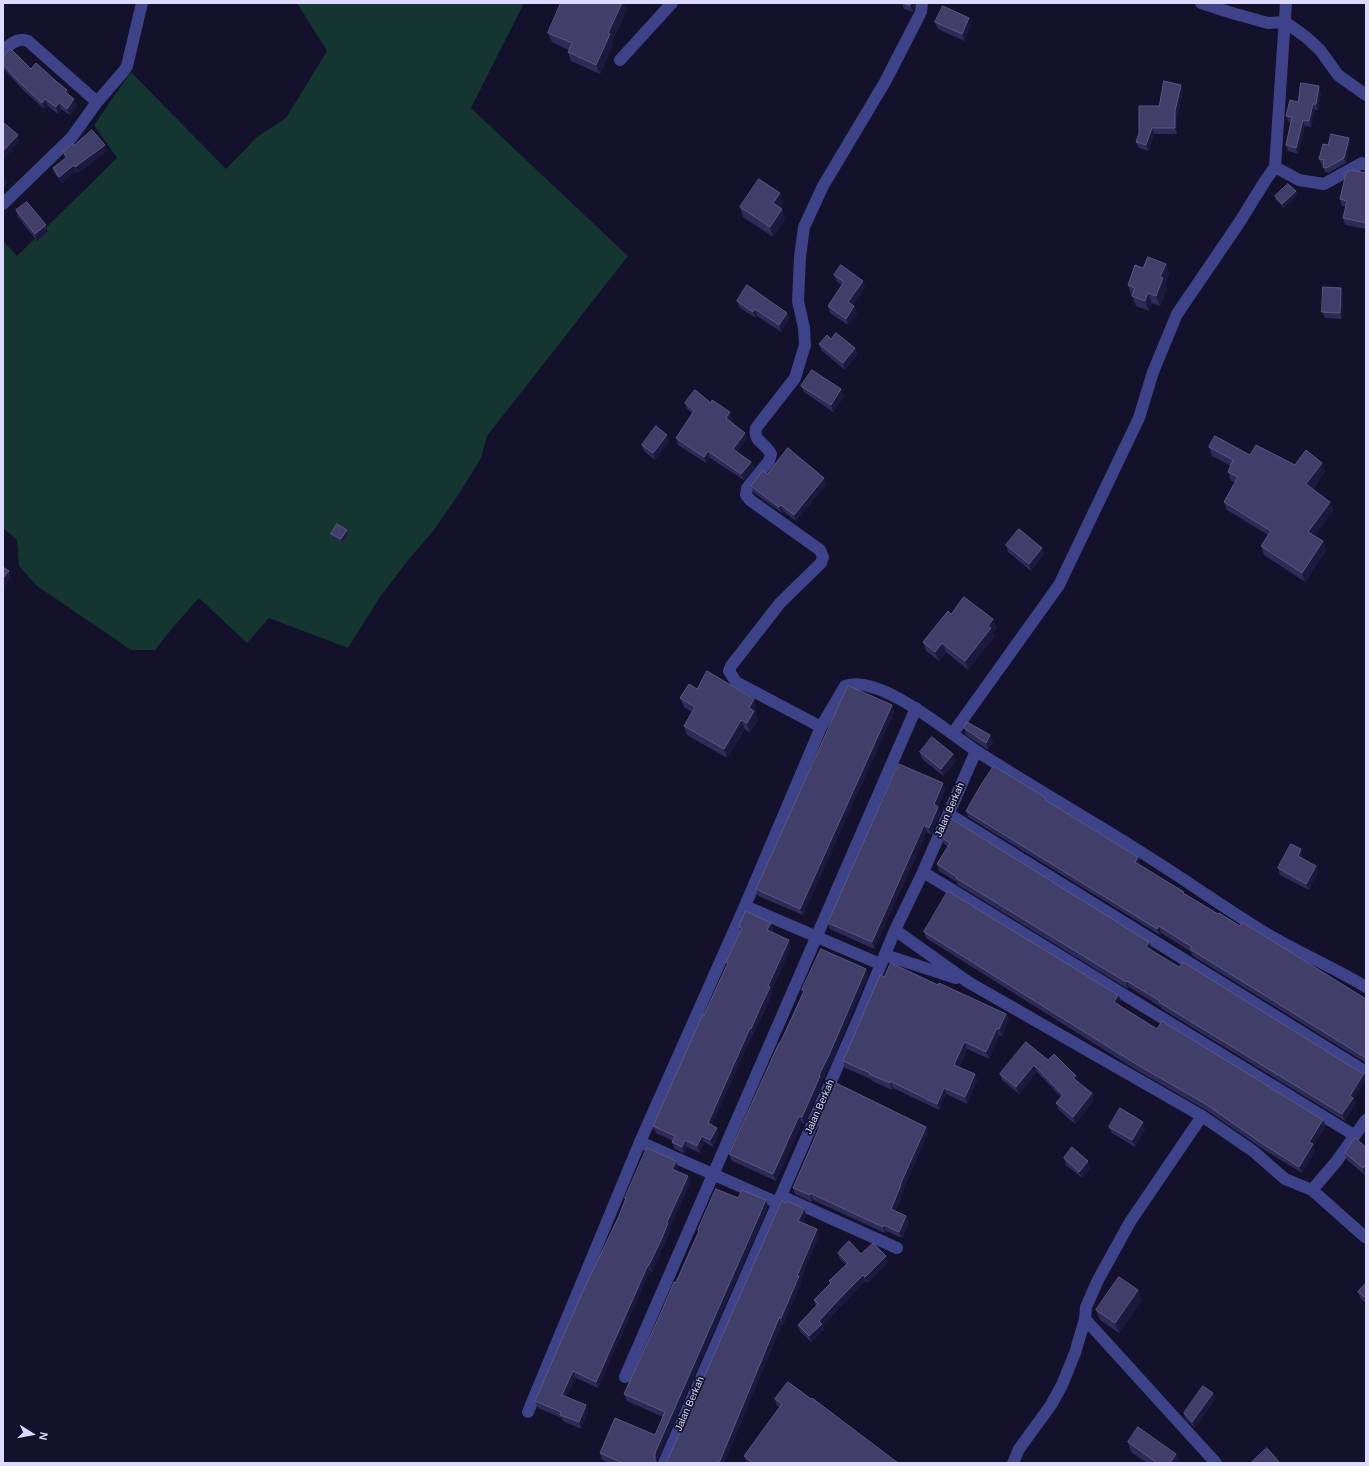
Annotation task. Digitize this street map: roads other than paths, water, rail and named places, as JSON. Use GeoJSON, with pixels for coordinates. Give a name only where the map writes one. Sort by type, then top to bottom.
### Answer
{"type":"FeatureCollection","features":[{"type":"Feature","properties":{"kind":"street"},"geometry":{"type":"LineString","coordinates":[[3,204],[72,136],[97,102],[123,72],[127,66],[142,3]]}},
{"type":"Feature","properties":{"kind":"street"},"geometry":{"type":"LineString","coordinates":[[620,60],[672,3]]}},
{"type":"Feature","properties":{"kind":"street"},"geometry":{"type":"LineString","coordinates":[[821,727],[736,682],[729,672],[731,666],[780,602],[821,562],[823,557],[820,550],[750,500],[746,495],[746,488],[769,461],[771,454],[768,447],[758,441],[754,434],[756,428],[795,378],[805,345],[804,328],[798,301],[800,257],[804,227],[823,186],[885,82],[921,12],[922,3]]}},
{"type":"Feature","properties":{"kind":"street"},"geometry":{"type":"LineString","coordinates":[[1201,3],[1268,23],[1285,22],[1306,37],[1320,50],[1338,75],[1366,94]]}},
{"type":"Feature","properties":{"kind":"street"},"geometry":{"type":"LineString","coordinates":[[953,733],[1059,585],[1139,418],[1153,372],[1177,314],[1239,223],[1264,181],[1275,167],[1286,3]]}},
{"type":"Feature","properties":{"kind":"street"},"geometry":{"type":"LineString","coordinates":[[3,50],[17,40],[20,39],[28,41],[97,102]]}},
{"type":"Feature","properties":{"kind":"street"},"geometry":{"type":"LineString","coordinates":[[1275,167],[1299,180],[1324,184],[1362,163],[1366,165]]}},
{"type":"Feature","properties":{"kind":"street"},"geometry":{"type":"LineString","coordinates":[[528,1412],[640,1142],[745,906],[821,727],[844,686],[850,684],[862,684],[916,708],[953,733],[976,751],[1131,845],[1264,932],[1366,987]]}},
{"type":"Feature","properties":{"kind":"street"},"geometry":{"type":"LineString","coordinates":[[625,1377],[916,708]]}},
{"type":"Feature","properties":{"kind":"street","name":"Jalan Berkah"},"geometry":{"type":"LineString","coordinates":[[664,1463],[860,1015],[895,930],[923,872],[976,751]]}},
{"type":"Feature","properties":{"kind":"street"},"geometry":{"type":"LineString","coordinates":[[949,814],[1366,1072]]}},
{"type":"Feature","properties":{"kind":"street"},"geometry":{"type":"LineString","coordinates":[[923,872],[1354,1135]]}},
{"type":"Feature","properties":{"kind":"street"},"geometry":{"type":"LineString","coordinates":[[745,906],[816,938],[883,960],[968,982]]}},
{"type":"Feature","properties":{"kind":"street"},"geometry":{"type":"LineString","coordinates":[[895,930],[968,982],[1202,1116],[1253,1151],[1285,1179],[1312,1190],[1366,1237]]}},
{"type":"Feature","properties":{"kind":"street"},"geometry":{"type":"LineString","coordinates":[[1013,1463],[1019,1449],[1051,1405],[1062,1385],[1085,1319],[1086,1306],[1130,1222],[1202,1116]]}},
{"type":"Feature","properties":{"kind":"street"},"geometry":{"type":"LineString","coordinates":[[1312,1190],[1336,1162],[1366,1120]]}},
{"type":"Feature","properties":{"kind":"street"},"geometry":{"type":"LineString","coordinates":[[640,1142],[713,1174],[779,1199],[897,1248]]}},
{"type":"Feature","properties":{"kind":"street"},"geometry":{"type":"LineString","coordinates":[[1085,1319],[1216,1463]]}}]}
